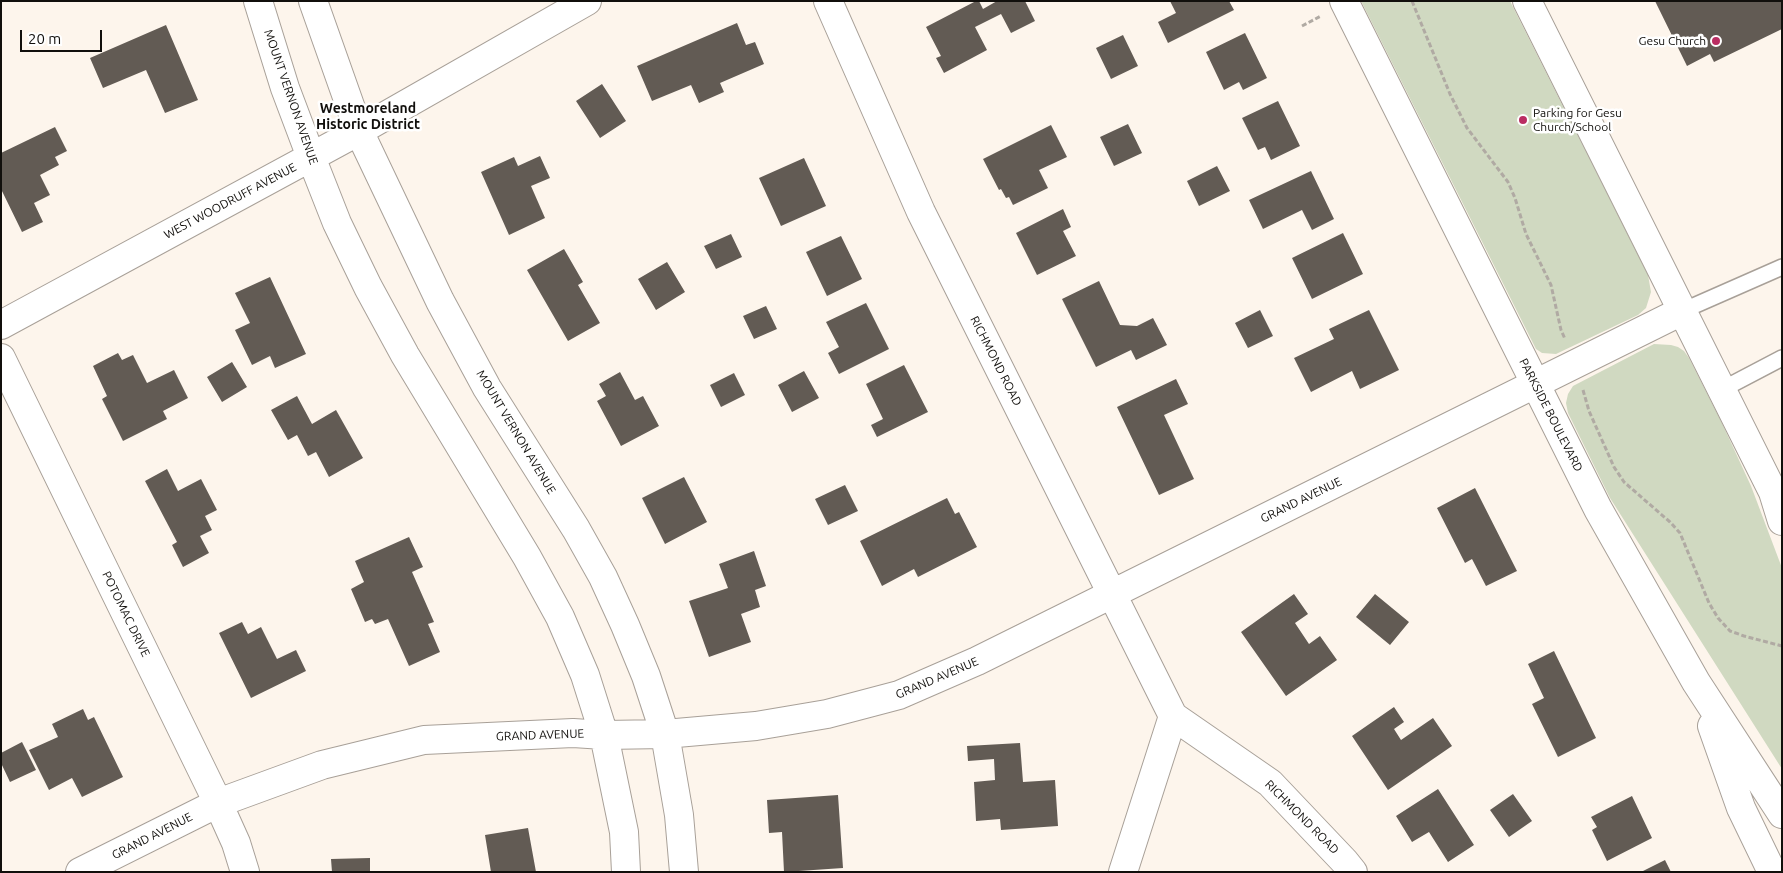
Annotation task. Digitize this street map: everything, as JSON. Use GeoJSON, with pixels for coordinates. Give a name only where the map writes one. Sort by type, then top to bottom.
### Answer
{"type":"FeatureCollection","features":[{"type":"Feature","properties":{"kind":"street","name":"MOUNT VERNON AVENUE"},"geometry":{"type":"LineString","coordinates":[[258,1],[285,88],[311,157],[337,223],[368,287],[405,355],[527,557],[560,617],[585,675],[604,735],[624,832],[626,872]]}},
{"type":"Feature","properties":{"kind":"street","name":"MOUNT VERNON AVENUE"},"geometry":{"type":"LineString","coordinates":[[313,1],[359,131],[440,301],[483,379],[576,529],[603,578],[646,676],[665,734],[679,815],[684,872]]}},
{"type":"Feature","properties":{"kind":"street","name":"WEST WOODRUFF AVENUE"},"geometry":{"type":"LineString","coordinates":[[1,325],[359,131],[587,1]]}},
{"type":"Feature","properties":{"kind":"street","name":"RICHMOND ROAD"},"geometry":{"type":"LineString","coordinates":[[828,1],[921,212],[1173,716],[1270,783],[1345,862],[1352,872]]}},
{"type":"Feature","properties":{"kind":"street","name":"PARKSIDE BOULEVARD"},"geometry":{"type":"LineString","coordinates":[[1344,1],[1598,509],[1696,682],[1782,814]]}},
{"type":"Feature","properties":{"kind":"street"},"geometry":{"type":"LineString","coordinates":[[1527,1],[1773,492],[1782,521]]}},
{"type":"Feature","properties":{"kind":"street","name":"GRAND AVENUE"},"geometry":{"type":"LineString","coordinates":[[80,872],[218,802],[322,765],[424,740],[573,732],[604,735],[665,734],[756,726],[818,716],[899,695],[977,662],[1682,311]]}},
{"type":"Feature","properties":{"kind":"street","name":"POTOMAC DRIVE"},"geometry":{"type":"LineString","coordinates":[[1,358],[218,802],[236,843],[245,872]]}},
{"type":"Feature","properties":{"kind":"street"},"geometry":{"type":"LineString","coordinates":[[1696,682],[1741,808],[1772,872]]}},
{"type":"Feature","properties":{"kind":"street"},"geometry":{"type":"LineString","coordinates":[[1123,872],[1173,716]]}},
{"type":"Feature","properties":{"kind":"lane"},"geometry":{"type":"LineString","coordinates":[[1682,311],[1782,266]]}},
{"type":"Feature","properties":{"kind":"lane"},"geometry":{"type":"LineString","coordinates":[[1721,390],[1782,358]]}},
{"type":"Feature","properties":{"kind":"green space"},"geometry":{"type":"Polygon","coordinates":[[[1361,1],[1510,1],[1648,275],[1651,292],[1646,308],[1638,315],[1556,354],[1542,353],[1536,349],[1361,1]]]}},
{"type":"Feature","properties":{"kind":"green space"},"geometry":{"type":"Polygon","coordinates":[[[1654,344],[1678,347],[1689,358],[1751,486],[1782,568],[1782,769],[1610,498],[1568,413],[1566,403],[1568,394],[1573,386],[1654,344]]]}},
{"type":"Feature","properties":{"kind":"building"},"geometry":{"type":"Polygon","coordinates":[[[979,1],[983,9],[997,1],[1025,1],[1035,21],[1011,33],[1001,14],[975,27],[987,50],[944,73],[936,58],[941,56],[926,27],[979,1]]]}},
{"type":"Feature","properties":{"kind":"building"},"geometry":{"type":"Polygon","coordinates":[[[1170,1],[1229,1],[1234,10],[1168,43],[1158,22],[1176,13],[1170,1]]]}},
{"type":"Feature","properties":{"kind":"building","name":"Gesu Church"},"geometry":{"type":"Polygon","coordinates":[[[1655,1],[1782,1],[1782,29],[1714,62],[1710,54],[1687,66],[1655,1]]]}},
{"type":"Feature","properties":{"kind":"building"},"geometry":{"type":"Polygon","coordinates":[[[737,23],[746,45],[755,42],[764,64],[720,83],[724,92],[699,103],[691,85],[652,101],[637,66],[737,23]]]}},
{"type":"Feature","properties":{"kind":"building"},"geometry":{"type":"Polygon","coordinates":[[[166,25],[198,100],[165,113],[146,70],[103,88],[90,58],[166,25]]]}},
{"type":"Feature","properties":{"kind":"building"},"geometry":{"type":"Polygon","coordinates":[[[1245,33],[1267,78],[1243,90],[1239,82],[1224,90],[1206,52],[1245,33]]]}},
{"type":"Feature","properties":{"kind":"building"},"geometry":{"type":"Polygon","coordinates":[[[1123,35],[1138,66],[1111,79],[1096,48],[1123,35]]]}},
{"type":"Feature","properties":{"kind":"building"},"geometry":{"type":"Polygon","coordinates":[[[602,84],[626,121],[600,138],[576,101],[602,84]]]}},
{"type":"Feature","properties":{"kind":"building"},"geometry":{"type":"Polygon","coordinates":[[[1278,101],[1300,146],[1271,160],[1265,147],[1258,150],[1242,118],[1278,101]]]}},
{"type":"Feature","properties":{"kind":"building"},"geometry":{"type":"Polygon","coordinates":[[[1128,124],[1142,153],[1114,166],[1100,137],[1128,124]]]}},
{"type":"Feature","properties":{"kind":"building"},"geometry":{"type":"Polygon","coordinates":[[[1051,125],[1067,157],[1039,170],[1048,188],[1013,205],[1009,197],[1006,198],[1001,189],[999,190],[983,159],[1051,125]]]}},
{"type":"Feature","properties":{"kind":"building"},"geometry":{"type":"Polygon","coordinates":[[[55,127],[67,151],[55,157],[59,165],[40,175],[50,195],[34,203],[43,222],[22,232],[1,189],[1,153],[55,127]]]}},
{"type":"Feature","properties":{"kind":"building"},"geometry":{"type":"Polygon","coordinates":[[[540,156],[550,178],[531,186],[545,218],[509,235],[481,172],[514,157],[518,166],[540,156]]]}},
{"type":"Feature","properties":{"kind":"building"},"geometry":{"type":"Polygon","coordinates":[[[804,158],[826,206],[781,226],[759,178],[804,158]]]}},
{"type":"Feature","properties":{"kind":"building"},"geometry":{"type":"Polygon","coordinates":[[[1217,166],[1230,191],[1199,206],[1187,181],[1217,166]]]}},
{"type":"Feature","properties":{"kind":"building"},"geometry":{"type":"Polygon","coordinates":[[[1311,171],[1334,219],[1312,230],[1302,210],[1263,229],[1249,200],[1311,171]]]}},
{"type":"Feature","properties":{"kind":"building"},"geometry":{"type":"Polygon","coordinates":[[[1063,209],[1071,227],[1063,231],[1076,256],[1037,275],[1016,233],[1063,209]]]}},
{"type":"Feature","properties":{"kind":"building"},"geometry":{"type":"Polygon","coordinates":[[[1343,233],[1363,274],[1312,299],[1292,258],[1343,233]]]}},
{"type":"Feature","properties":{"kind":"building"},"geometry":{"type":"Polygon","coordinates":[[[731,234],[742,257],[716,269],[704,246],[731,234]]]}},
{"type":"Feature","properties":{"kind":"building"},"geometry":{"type":"Polygon","coordinates":[[[841,236],[862,279],[827,296],[806,252],[841,236]]]}},
{"type":"Feature","properties":{"kind":"building"},"geometry":{"type":"Polygon","coordinates":[[[564,249],[583,282],[578,285],[600,323],[568,341],[527,270],[564,249]]]}},
{"type":"Feature","properties":{"kind":"building"},"geometry":{"type":"Polygon","coordinates":[[[667,262],[685,292],[656,310],[638,279],[667,262]]]}},
{"type":"Feature","properties":{"kind":"building"},"geometry":{"type":"Polygon","coordinates":[[[270,277],[306,354],[275,368],[270,356],[252,365],[235,330],[250,323],[235,293],[270,277]]]}},
{"type":"Feature","properties":{"kind":"building"},"geometry":{"type":"Polygon","coordinates":[[[1099,281],[1120,325],[1137,326],[1153,318],[1167,345],[1136,360],[1131,350],[1096,367],[1062,299],[1099,281]]]}},
{"type":"Feature","properties":{"kind":"building"},"geometry":{"type":"Polygon","coordinates":[[[866,303],[889,349],[839,374],[828,353],[839,347],[826,322],[866,303]]]}},
{"type":"Feature","properties":{"kind":"building"},"geometry":{"type":"Polygon","coordinates":[[[766,306],[777,329],[754,339],[743,316],[766,306]]]}},
{"type":"Feature","properties":{"kind":"building"},"geometry":{"type":"Polygon","coordinates":[[[1260,310],[1273,336],[1248,348],[1235,323],[1260,310]]]}},
{"type":"Feature","properties":{"kind":"building"},"geometry":{"type":"Polygon","coordinates":[[[1369,310],[1399,370],[1360,389],[1352,371],[1311,392],[1294,358],[1334,339],[1329,329],[1369,310]]]}},
{"type":"Feature","properties":{"kind":"building"},"geometry":{"type":"Polygon","coordinates":[[[118,353],[122,360],[133,355],[147,383],[174,370],[188,398],[163,411],[167,419],[123,441],[102,399],[107,396],[93,366],[118,353]]]}},
{"type":"Feature","properties":{"kind":"building"},"geometry":{"type":"Polygon","coordinates":[[[232,362],[247,387],[222,402],[207,377],[232,362]]]}},
{"type":"Feature","properties":{"kind":"building"},"geometry":{"type":"Polygon","coordinates":[[[904,365],[928,412],[877,437],[871,425],[883,419],[866,384],[904,365]]]}},
{"type":"Feature","properties":{"kind":"building"},"geometry":{"type":"Polygon","coordinates":[[[804,371],[819,398],[792,412],[778,385],[804,371]]]}},
{"type":"Feature","properties":{"kind":"building"},"geometry":{"type":"Polygon","coordinates":[[[620,372],[635,400],[643,396],[659,426],[621,446],[597,401],[606,396],[599,384],[620,372]]]}},
{"type":"Feature","properties":{"kind":"building"},"geometry":{"type":"Polygon","coordinates":[[[734,373],[745,395],[721,407],[710,385],[734,373]]]}},
{"type":"Feature","properties":{"kind":"building"},"geometry":{"type":"Polygon","coordinates":[[[1176,379],[1188,404],[1164,415],[1194,479],[1159,495],[1117,407],[1176,379]]]}},
{"type":"Feature","properties":{"kind":"building"},"geometry":{"type":"Polygon","coordinates":[[[297,396],[312,424],[336,410],[363,458],[329,477],[316,452],[308,456],[297,435],[288,440],[271,410],[297,396]]]}},
{"type":"Feature","properties":{"kind":"building"},"geometry":{"type":"Polygon","coordinates":[[[167,469],[178,491],[201,479],[217,510],[205,516],[212,530],[200,536],[209,553],[183,567],[172,545],[177,542],[145,481],[167,469]]]}},
{"type":"Feature","properties":{"kind":"building"},"geometry":{"type":"Polygon","coordinates":[[[684,477],[707,522],[665,544],[642,498],[684,477]]]}},
{"type":"Feature","properties":{"kind":"building"},"geometry":{"type":"Polygon","coordinates":[[[845,485],[858,511],[828,525],[815,499],[845,485]]]}},
{"type":"Feature","properties":{"kind":"building"},"geometry":{"type":"Polygon","coordinates":[[[1475,488],[1517,571],[1486,586],[1472,559],[1465,563],[1437,508],[1475,488]]]}},
{"type":"Feature","properties":{"kind":"building"},"geometry":{"type":"Polygon","coordinates":[[[947,498],[955,514],[959,512],[977,547],[918,577],[914,569],[882,586],[860,541],[947,498]]]}},
{"type":"Feature","properties":{"kind":"building"},"geometry":{"type":"Polygon","coordinates":[[[409,537],[423,567],[412,572],[434,622],[428,624],[440,652],[409,666],[388,619],[375,624],[372,619],[365,622],[351,589],[364,582],[355,561],[409,537]]]}},
{"type":"Feature","properties":{"kind":"building"},"geometry":{"type":"Polygon","coordinates":[[[754,551],[766,586],[755,590],[760,607],[741,614],[751,642],[709,657],[689,601],[728,588],[719,564],[754,551]]]}},
{"type":"Feature","properties":{"kind":"building"},"geometry":{"type":"Polygon","coordinates":[[[1294,594],[1308,614],[1295,623],[1309,644],[1320,636],[1337,660],[1286,696],[1241,632],[1294,594]]]}},
{"type":"Feature","properties":{"kind":"building"},"geometry":{"type":"Polygon","coordinates":[[[1375,594],[1409,622],[1390,645],[1356,617],[1375,594]]]}},
{"type":"Feature","properties":{"kind":"building"},"geometry":{"type":"Polygon","coordinates":[[[242,622],[248,634],[261,627],[277,659],[296,650],[306,671],[251,698],[219,633],[242,622]]]}},
{"type":"Feature","properties":{"kind":"building"},"geometry":{"type":"Polygon","coordinates":[[[1554,651],[1596,738],[1558,757],[1532,704],[1544,698],[1528,664],[1554,651]]]}},
{"type":"Feature","properties":{"kind":"building"},"geometry":{"type":"Polygon","coordinates":[[[1394,707],[1404,722],[1394,729],[1401,740],[1433,718],[1452,746],[1388,790],[1352,736],[1394,707]]]}},
{"type":"Feature","properties":{"kind":"building"},"geometry":{"type":"Polygon","coordinates":[[[83,709],[88,720],[94,717],[123,777],[82,797],[72,778],[49,790],[29,750],[58,737],[52,724],[83,709]]]}},
{"type":"Feature","properties":{"kind":"building"},"geometry":{"type":"Polygon","coordinates":[[[22,742],[36,770],[10,782],[1,763],[1,753],[22,742]]]}},
{"type":"Feature","properties":{"kind":"building"},"geometry":{"type":"Polygon","coordinates":[[[1020,743],[1023,782],[1055,780],[1058,826],[1001,830],[1000,819],[976,821],[974,782],[995,780],[994,759],[968,761],[967,746],[1020,743]]]}},
{"type":"Feature","properties":{"kind":"building"},"geometry":{"type":"Polygon","coordinates":[[[1438,789],[1474,845],[1448,862],[1429,832],[1412,842],[1396,816],[1438,789]]]}},
{"type":"Feature","properties":{"kind":"building"},"geometry":{"type":"Polygon","coordinates":[[[1513,794],[1532,821],[1509,837],[1490,810],[1513,794]]]}},
{"type":"Feature","properties":{"kind":"building"},"geometry":{"type":"Polygon","coordinates":[[[838,795],[843,868],[784,872],[782,832],[769,833],[767,800],[838,795]]]}},
{"type":"Feature","properties":{"kind":"building"},"geometry":{"type":"Polygon","coordinates":[[[1632,796],[1652,838],[1607,861],[1592,830],[1597,827],[1591,817],[1632,796]]]}},
{"type":"Feature","properties":{"kind":"building"},"geometry":{"type":"Polygon","coordinates":[[[528,828],[536,872],[491,872],[485,835],[528,828]]]}},
{"type":"Feature","properties":{"kind":"building"},"geometry":{"type":"Polygon","coordinates":[[[370,858],[370,872],[332,872],[331,859],[370,858]]]}},
{"type":"Feature","properties":{"kind":"building"},"geometry":{"type":"Polygon","coordinates":[[[1665,860],[1671,872],[1641,872],[1665,860]]]}},
{"type":"Feature","properties":{"kind":"place","name":"Gesu Church"},"geometry":{"type":"Point","coordinates":[1716,41]}},
{"type":"Feature","properties":{"kind":"place","name":"Parking for Gesu Church/School"},"geometry":{"type":"Point","coordinates":[1523,120]}},
{"type":"Feature","properties":{"kind":"district","name":"Westmoreland Historic District"},"geometry":{"type":"Point","coordinates":[368,116]}}]}
